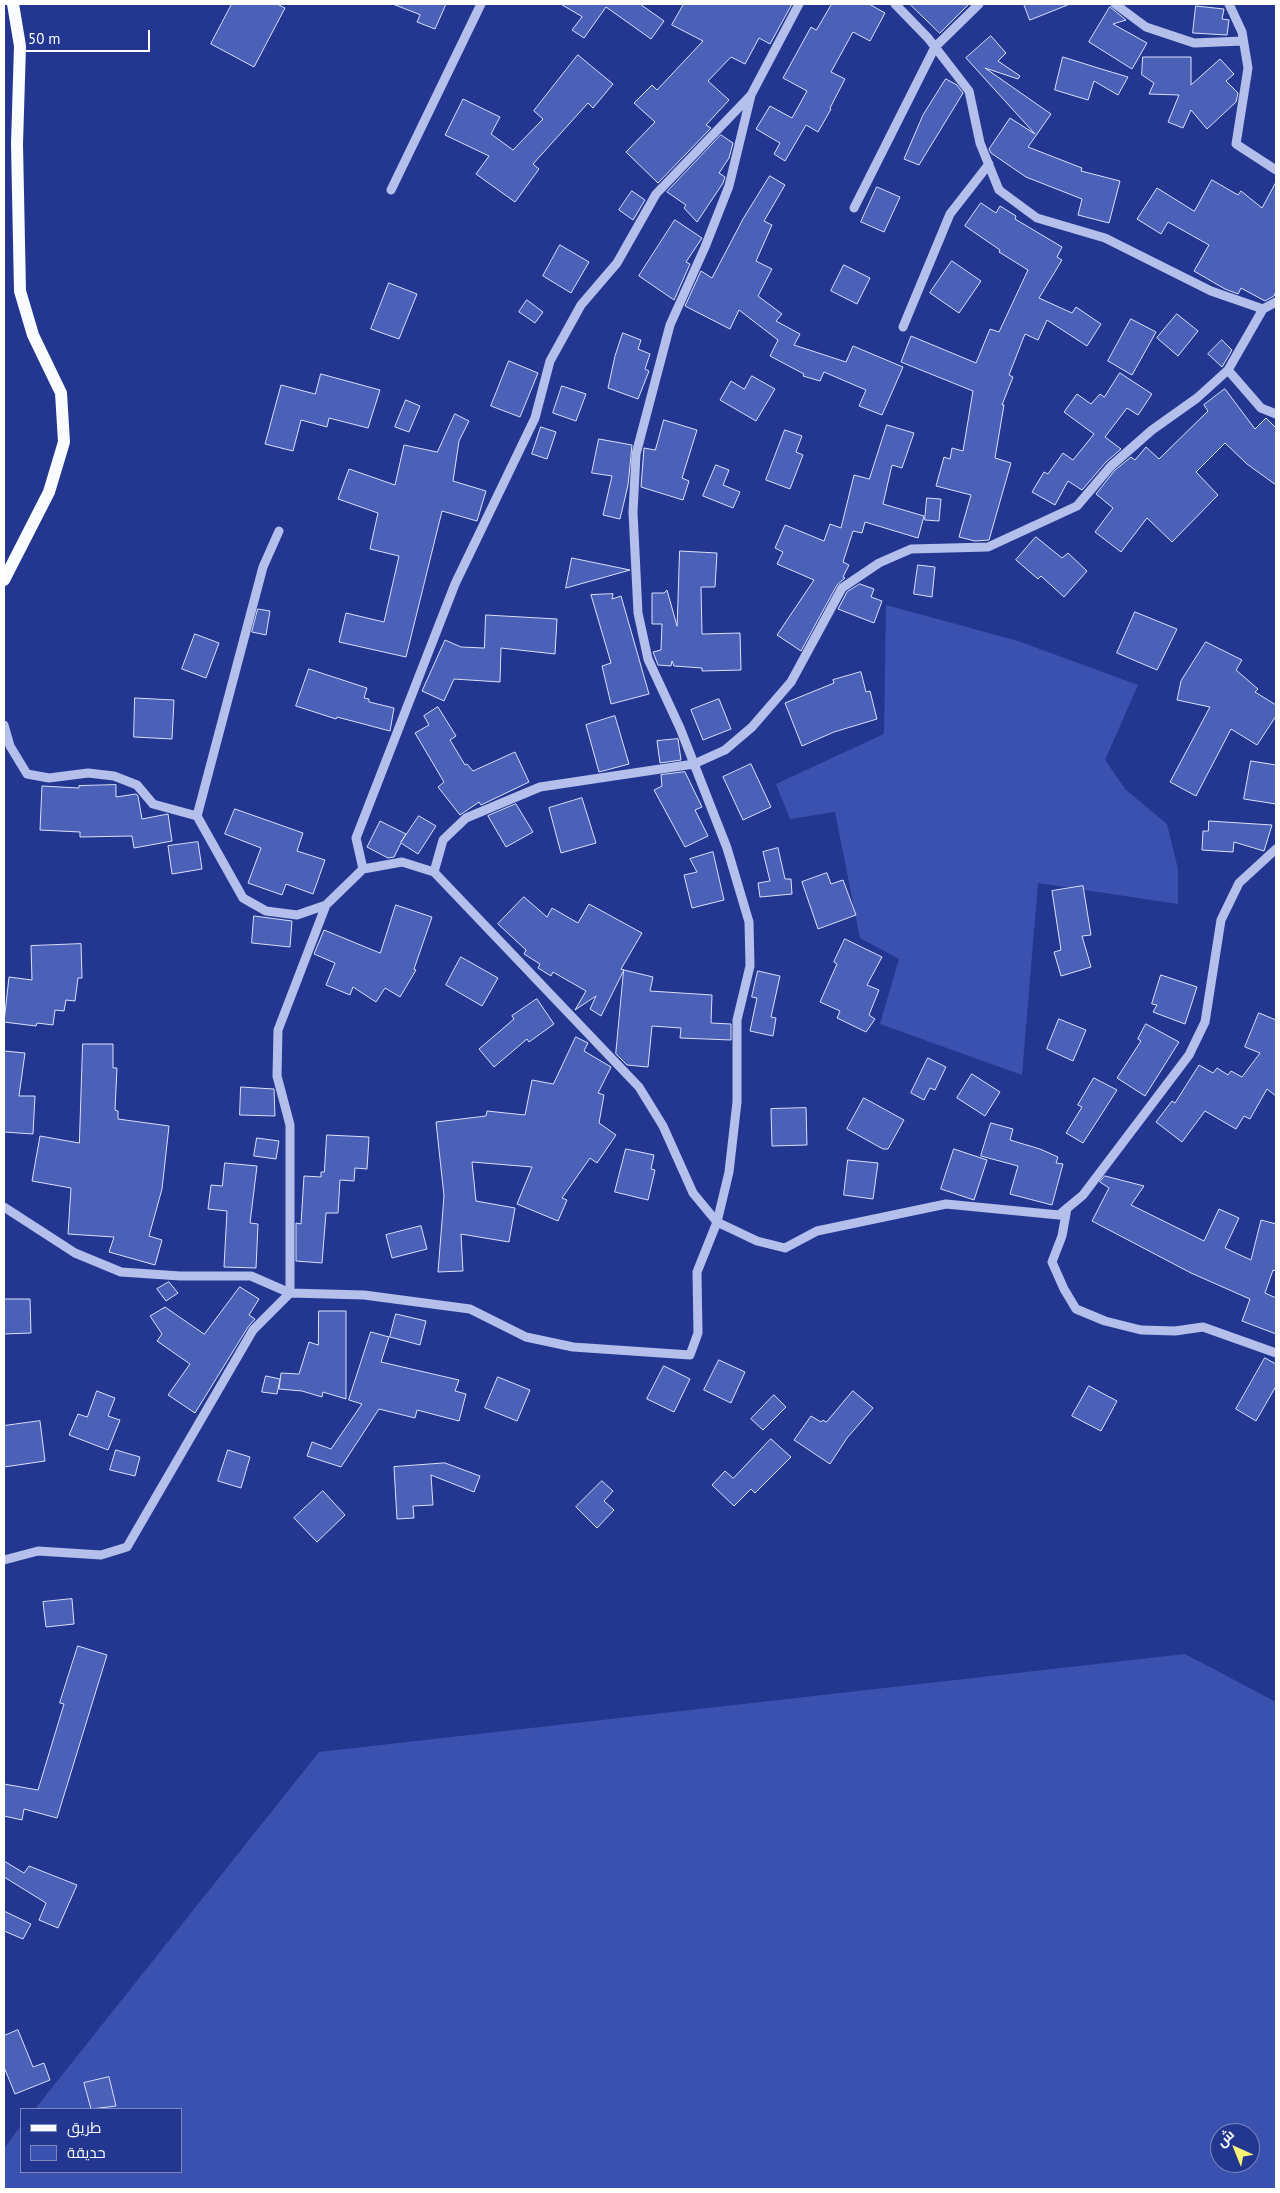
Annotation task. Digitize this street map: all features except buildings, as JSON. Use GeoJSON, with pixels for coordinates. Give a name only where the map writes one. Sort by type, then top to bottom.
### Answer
{"type":"FeatureCollection","features":[{"type":"Feature","properties":{"kind":"main road"},"geometry":{"type":"LineString","coordinates":[[4,580],[48,492],[64,442],[61,393],[34,335],[20,291],[17,144],[20,46],[13,4]]}},
{"type":"Feature","properties":{"kind":"street"},"geometry":{"type":"LineString","coordinates":[[391,190],[481,4]]}},
{"type":"Feature","properties":{"kind":"street"},"geometry":{"type":"LineString","coordinates":[[4,1207],[75,1253],[120,1272],[180,1276],[251,1276],[290,1293],[364,1294],[470,1309],[526,1337],[573,1347],[690,1354],[698,1333],[697,1272],[717,1222],[729,1172],[737,1102],[737,1020],[750,966],[749,922],[726,848],[694,764],[648,659],[638,613],[633,512],[636,454],[670,325],[705,247],[728,186],[751,95],[800,4]]}},
{"type":"Feature","properties":{"kind":"street"},"geometry":{"type":"LineString","coordinates":[[895,4],[936,47],[969,92],[980,142],[999,190],[1037,218],[1105,238],[1211,291],[1263,309]]}},
{"type":"Feature","properties":{"kind":"street"},"geometry":{"type":"LineString","coordinates":[[854,208],[936,47],[979,4]]}},
{"type":"Feature","properties":{"kind":"street"},"geometry":{"type":"LineString","coordinates":[[1115,4],[1146,28],[1194,42],[1243,42]]}},
{"type":"Feature","properties":{"kind":"street"},"geometry":{"type":"LineString","coordinates":[[1229,4],[1242,32],[1248,68],[1236,144],[1276,170]]}},
{"type":"Feature","properties":{"kind":"street"},"geometry":{"type":"LineString","coordinates":[[363,869],[356,838],[455,584],[535,418],[550,361],[581,305],[617,263],[656,194],[751,95]]}},
{"type":"Feature","properties":{"kind":"street"},"geometry":{"type":"LineString","coordinates":[[904,327],[950,214],[988,164]]}},
{"type":"Feature","properties":{"kind":"street"},"geometry":{"type":"LineString","coordinates":[[434,872],[443,840],[466,818],[474,814],[540,787],[694,764],[725,750],[752,727],[791,682],[842,588],[879,563],[911,549],[988,547],[1077,506],[1111,466],[1152,430],[1196,398],[1228,370],[1263,309],[1276,302]]}},
{"type":"Feature","properties":{"kind":"street"},"geometry":{"type":"LineString","coordinates":[[1228,370],[1261,408],[1276,414]]}},
{"type":"Feature","properties":{"kind":"street"},"geometry":{"type":"LineString","coordinates":[[279,531],[263,567],[197,816],[243,898],[266,911],[297,915],[326,905]]}},
{"type":"Feature","properties":{"kind":"street"},"geometry":{"type":"LineString","coordinates":[[4,725],[10,746],[27,774],[48,778],[88,773],[114,776],[137,785],[153,804],[197,816]]}},
{"type":"Feature","properties":{"kind":"street"},"geometry":{"type":"LineString","coordinates":[[4,1560],[38,1551],[101,1555],[127,1547],[252,1330],[290,1293],[290,1125],[277,1076],[278,1030],[326,905],[363,869],[402,862],[434,872],[640,1087],[663,1126],[693,1193],[717,1222],[757,1241],[785,1248],[817,1232],[946,1204],[1059,1215],[1082,1195],[1189,1055],[1205,1022],[1221,920],[1239,883],[1276,850]]}},
{"type":"Feature","properties":{"kind":"street"},"geometry":{"type":"LineString","coordinates":[[1067,1208],[1062,1236],[1052,1262],[1064,1289],[1076,1309],[1104,1321],[1141,1330],[1175,1331],[1203,1328],[1276,1353]]}},
{"type":"Feature","properties":{"kind":"green space"},"geometry":{"type":"Polygon","coordinates":[[[886,605],[1018,641],[1138,685],[1105,760],[1126,790],[1167,824],[1178,869],[1178,904],[1038,883],[1022,1075],[880,1024],[899,959],[860,938],[835,812],[790,819],[776,784],[884,734],[886,605]]]}},
{"type":"Feature","properties":{"kind":"green space"},"geometry":{"type":"Polygon","coordinates":[[[1185,1654],[1276,1702],[1276,2189],[4,2189],[4,2148],[20,2127],[20,2173],[182,2173],[182,2108],[36,2108],[319,1752],[1185,1654]]]}}]}
